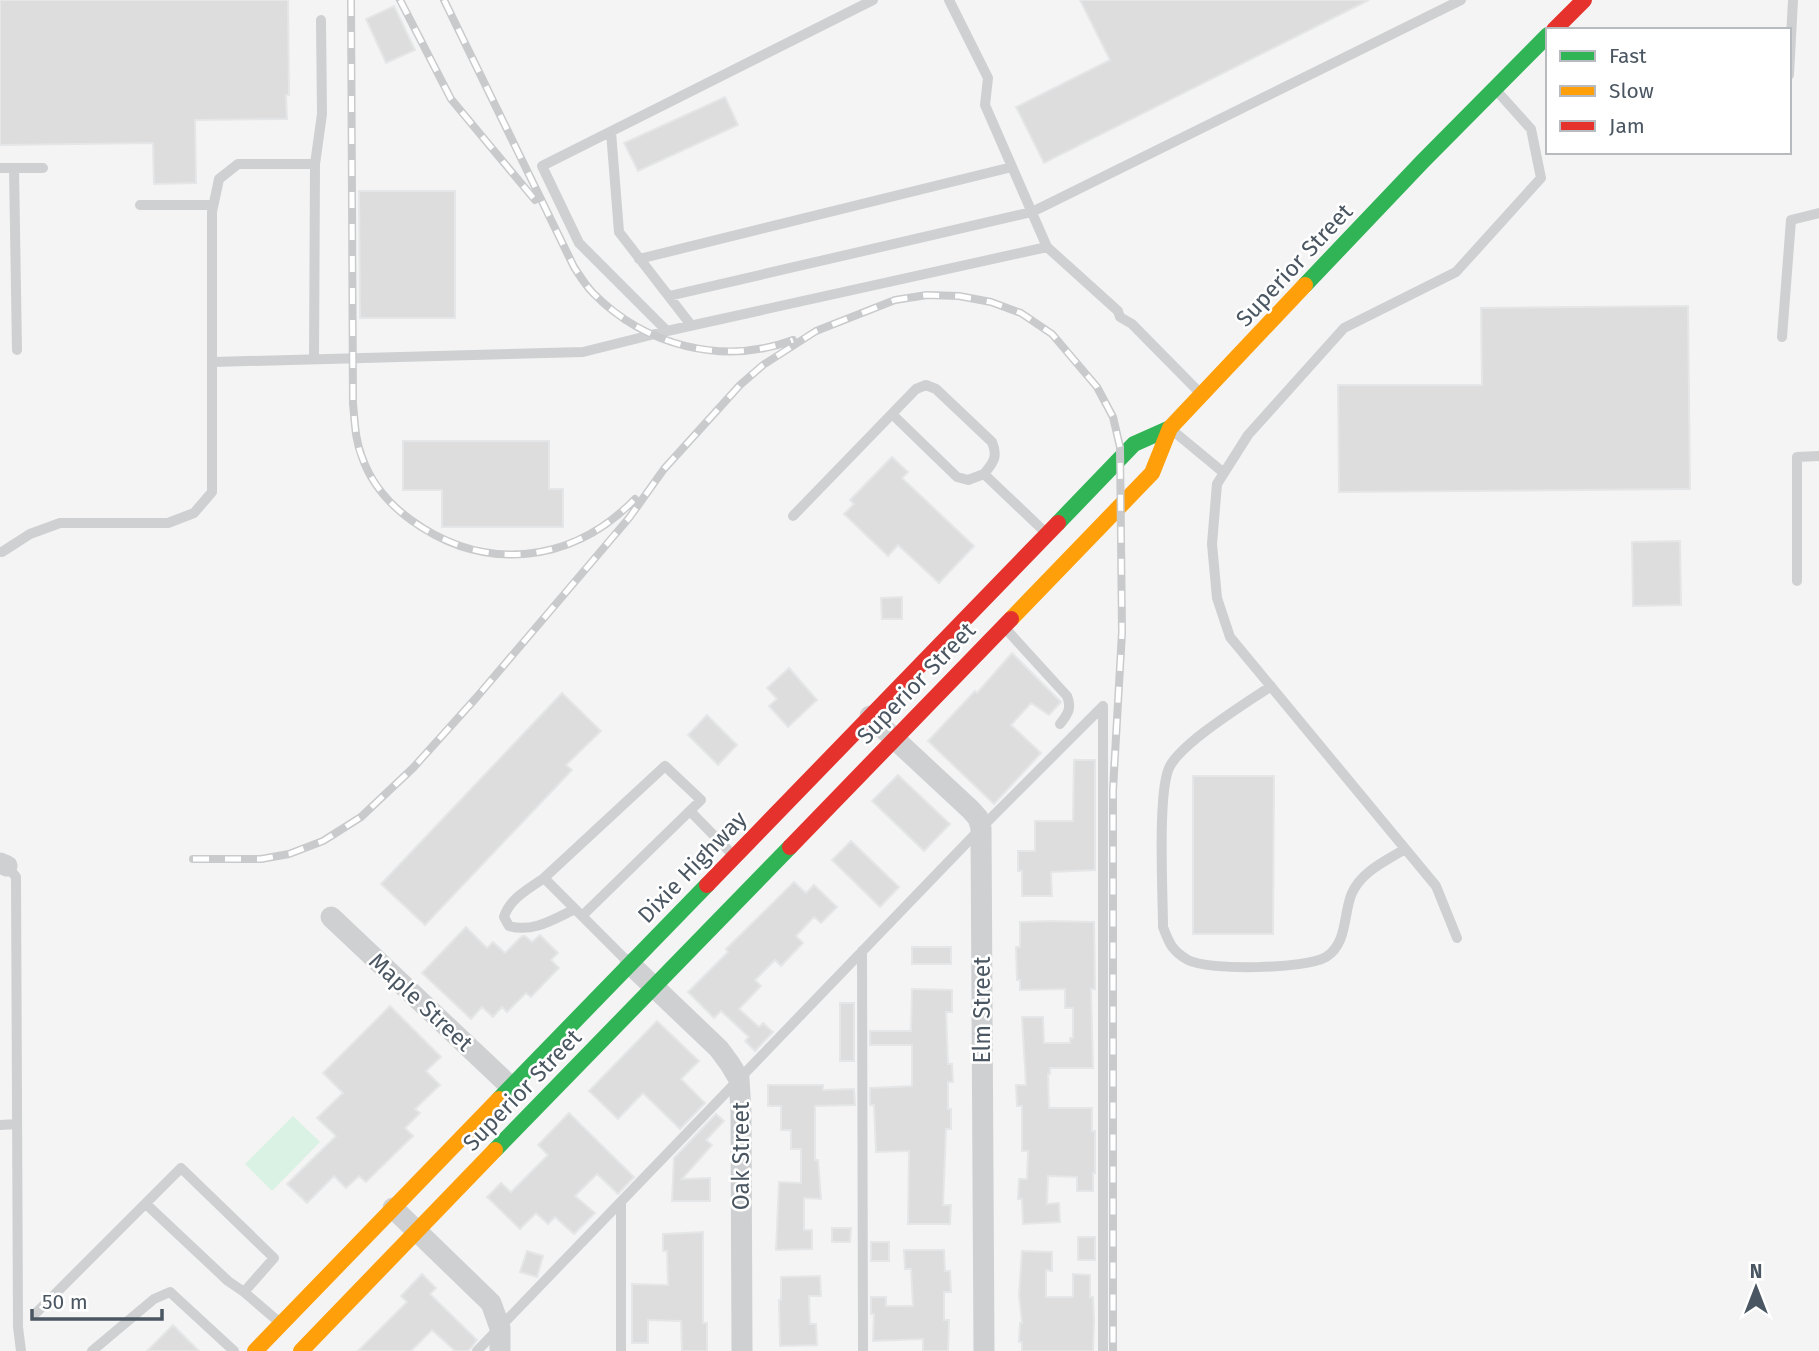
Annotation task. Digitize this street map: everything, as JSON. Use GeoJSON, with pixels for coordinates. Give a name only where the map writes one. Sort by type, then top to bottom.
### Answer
{"type":"FeatureCollection","features":[{"type":"Feature","properties":{"kind":"main road"},"geometry":{"type":"LineString","coordinates":[[1556,28],[1584,0]]}},
{"type":"Feature","properties":{"kind":"main road","name":"Superior Street"},"geometry":{"type":"LineString","coordinates":[[301,1351],[1152,473],[1170,428],[1494,88],[1546,38]]}},
{"type":"Feature","properties":{"kind":"main road","name":"Dixie Highway"},"geometry":{"type":"LineString","coordinates":[[255,1351],[1134,444],[1170,428]]}},
{"type":"Feature","properties":{"kind":"main road"},"geometry":{"type":"LineString","coordinates":[[1047,534],[1069,558]]}},
{"type":"Feature","properties":{"kind":"street"},"geometry":{"type":"LineString","coordinates":[[870,716],[971,810],[978,818],[981,828]]}},
{"type":"Feature","properties":{"kind":"street","name":"Elm Street"},"geometry":{"type":"LineString","coordinates":[[981,828],[984,1351]]}},
{"type":"Feature","properties":{"kind":"street","name":"Maple Street"},"geometry":{"type":"LineString","coordinates":[[331,917],[511,1087]]}},
{"type":"Feature","properties":{"kind":"street","name":"Oak Street"},"geometry":{"type":"LineString","coordinates":[[630,964],[719,1049],[738,1079],[741,1125],[742,1351]]}},
{"type":"Feature","properties":{"kind":"street"},"geometry":{"type":"LineString","coordinates":[[393,1208],[491,1303],[500,1328],[500,1351]]}},
{"type":"Feature","properties":{"kind":"lane"},"geometry":{"type":"LineString","coordinates":[[667,331],[579,243],[542,166],[873,0]]}},
{"type":"Feature","properties":{"kind":"lane"},"geometry":{"type":"LineString","coordinates":[[949,0],[988,78],[985,105],[1047,247],[1118,311],[1124,311],[1131,318],[1132,324],[1202,396]]}},
{"type":"Feature","properties":{"kind":"lane"},"geometry":{"type":"LineString","coordinates":[[669,296],[1032,212],[1461,0]]}},
{"type":"Feature","properties":{"kind":"lane"},"geometry":{"type":"LineString","coordinates":[[1791,38],[1793,0]]}},
{"type":"Feature","properties":{"kind":"lane"},"geometry":{"type":"LineString","coordinates":[[314,359],[315,164],[322,114],[321,20]]}},
{"type":"Feature","properties":{"kind":"lane"},"geometry":{"type":"LineString","coordinates":[[1457,938],[1436,886],[1230,637],[1217,598],[1212,544],[1217,484],[1248,435],[1345,328],[1456,272],[1541,178],[1531,129],[1494,88]]}},
{"type":"Feature","properties":{"kind":"lane"},"geometry":{"type":"LineString","coordinates":[[611,132],[619,232],[691,325]]}},
{"type":"Feature","properties":{"kind":"lane"},"geometry":{"type":"LineString","coordinates":[[1,554],[30,534],[60,523],[168,523],[194,513],[212,492],[214,205],[219,179],[238,164],[315,164]]}},
{"type":"Feature","properties":{"kind":"lane"},"geometry":{"type":"LineString","coordinates":[[639,258],[1012,167]]}},
{"type":"Feature","properties":{"kind":"lane"},"geometry":{"type":"LineString","coordinates":[[0,168],[43,168]]}},
{"type":"Feature","properties":{"kind":"lane"},"geometry":{"type":"LineString","coordinates":[[14,168],[17,350]]}},
{"type":"Feature","properties":{"kind":"lane"},"geometry":{"type":"LineString","coordinates":[[140,205],[214,205]]}},
{"type":"Feature","properties":{"kind":"lane"},"geometry":{"type":"LineString","coordinates":[[1782,337],[1791,220],[1819,213]]}},
{"type":"Feature","properties":{"kind":"lane"},"geometry":{"type":"LineString","coordinates":[[213,362],[583,352],[691,325],[1047,247]]}},
{"type":"Feature","properties":{"kind":"lane"},"geometry":{"type":"LineString","coordinates":[[793,516],[916,389],[926,385],[936,388],[992,442],[996,453],[994,463],[984,474],[968,480],[957,477],[892,414]]}},
{"type":"Feature","properties":{"kind":"lane"},"geometry":{"type":"LineString","coordinates":[[1170,428],[1224,473]]}},
{"type":"Feature","properties":{"kind":"lane"},"geometry":{"type":"LineString","coordinates":[[1797,582],[1797,457],[1819,456]]}},
{"type":"Feature","properties":{"kind":"lane"},"geometry":{"type":"LineString","coordinates":[[984,474],[1047,534]]}},
{"type":"Feature","properties":{"kind":"lane"},"geometry":{"type":"LineString","coordinates":[[1003,626],[1068,696],[1071,705],[1060,724]]}},
{"type":"Feature","properties":{"kind":"lane"},"geometry":{"type":"LineString","coordinates":[[1271,686],[1183,749],[1169,767],[1163,796],[1163,927],[1170,947],[1189,961],[1220,967],[1303,965],[1328,956],[1342,936],[1352,893],[1367,873],[1405,849]]}},
{"type":"Feature","properties":{"kind":"lane"},"geometry":{"type":"LineString","coordinates":[[477,1351],[981,828],[1103,706],[1103,1351]]}},
{"type":"Feature","properties":{"kind":"lane"},"geometry":{"type":"LineString","coordinates":[[665,766],[701,800],[579,912],[533,928],[509,926],[505,917],[507,908],[514,899],[544,878],[665,766]]}},
{"type":"Feature","properties":{"kind":"lane"},"geometry":{"type":"LineString","coordinates":[[690,811],[734,856]]}},
{"type":"Feature","properties":{"kind":"lane"},"geometry":{"type":"LineString","coordinates":[[4,864],[16,877],[18,1327],[21,1351]]}},
{"type":"Feature","properties":{"kind":"lane"},"geometry":{"type":"LineString","coordinates":[[544,878],[630,964]]}},
{"type":"Feature","properties":{"kind":"lane"},"geometry":{"type":"LineString","coordinates":[[862,951],[863,1351]]}},
{"type":"Feature","properties":{"kind":"lane"},"geometry":{"type":"LineString","coordinates":[[0,1125],[17,1125]]}},
{"type":"Feature","properties":{"kind":"lane"},"geometry":{"type":"LineString","coordinates":[[36,1313],[181,1168],[274,1258],[244,1292]]}},
{"type":"Feature","properties":{"kind":"lane"},"geometry":{"type":"LineString","coordinates":[[621,1202],[621,1351]]}},
{"type":"Feature","properties":{"kind":"lane"},"geometry":{"type":"LineString","coordinates":[[146,1204],[228,1282],[281,1324]]}},
{"type":"Feature","properties":{"kind":"lane"},"geometry":{"type":"LineString","coordinates":[[92,1351],[154,1299],[170,1292],[234,1351]]}},
{"type":"Feature","properties":{"kind":"green space"},"geometry":{"type":"Polygon","coordinates":[[[293,1116],[320,1142],[272,1191],[245,1164],[293,1116]]]}},
{"type":"Feature","properties":{"kind":"building"},"geometry":{"type":"Polygon","coordinates":[[[0,0],[288,0],[287,119],[195,120],[196,183],[154,184],[153,143],[0,145],[0,0]]]}},
{"type":"Feature","properties":{"kind":"building"},"geometry":{"type":"Polygon","coordinates":[[[1080,0],[1369,0],[1044,163],[1016,107],[1110,60],[1080,0]]]}},
{"type":"Feature","properties":{"kind":"building"},"geometry":{"type":"Polygon","coordinates":[[[394,6],[415,50],[386,63],[366,19],[394,6]]]}},
{"type":"Feature","properties":{"kind":"building"},"geometry":{"type":"Polygon","coordinates":[[[725,97],[738,125],[638,171],[624,143],[725,97]]]}},
{"type":"Feature","properties":{"kind":"building"},"geometry":{"type":"Polygon","coordinates":[[[359,191],[455,191],[455,318],[360,318],[359,191]]]}},
{"type":"Feature","properties":{"kind":"building"},"geometry":{"type":"Polygon","coordinates":[[[1688,306],[1690,489],[1339,492],[1338,385],[1482,385],[1481,308],[1688,306]]]}},
{"type":"Feature","properties":{"kind":"building"},"geometry":{"type":"Polygon","coordinates":[[[403,441],[549,441],[549,489],[563,489],[563,527],[442,527],[442,490],[403,490],[403,441]]]}},
{"type":"Feature","properties":{"kind":"building"},"geometry":{"type":"Polygon","coordinates":[[[892,457],[908,472],[902,478],[974,546],[939,583],[898,545],[888,556],[844,514],[854,504],[850,500],[892,457]]]}},
{"type":"Feature","properties":{"kind":"building"},"geometry":{"type":"Polygon","coordinates":[[[1680,541],[1681,605],[1633,606],[1632,542],[1680,541]]]}},
{"type":"Feature","properties":{"kind":"building"},"geometry":{"type":"Polygon","coordinates":[[[902,597],[902,619],[882,619],[881,598],[902,597]]]}},
{"type":"Feature","properties":{"kind":"building"},"geometry":{"type":"Polygon","coordinates":[[[1012,653],[1061,702],[1049,715],[1031,703],[1011,725],[1041,753],[994,804],[928,741],[975,691],[977,693],[1012,653]]]}},
{"type":"Feature","properties":{"kind":"building"},"geometry":{"type":"Polygon","coordinates":[[[789,668],[817,700],[788,727],[769,706],[777,699],[767,688],[789,668]]]}},
{"type":"Feature","properties":{"kind":"building"},"geometry":{"type":"Polygon","coordinates":[[[562,693],[601,731],[566,765],[572,770],[425,925],[381,884],[562,693]]]}},
{"type":"Feature","properties":{"kind":"building"},"geometry":{"type":"Polygon","coordinates":[[[707,715],[737,745],[718,765],[688,735],[707,715]]]}},
{"type":"Feature","properties":{"kind":"building"},"geometry":{"type":"Polygon","coordinates":[[[1074,760],[1095,760],[1095,870],[1051,872],[1052,896],[1022,896],[1022,871],[1018,871],[1018,851],[1035,851],[1035,821],[1073,821],[1074,760]]]}},
{"type":"Feature","properties":{"kind":"building"},"geometry":{"type":"Polygon","coordinates":[[[898,775],[950,824],[924,851],[872,801],[898,775]]]}},
{"type":"Feature","properties":{"kind":"building"},"geometry":{"type":"Polygon","coordinates":[[[1193,776],[1274,776],[1273,934],[1193,934],[1193,776]]]}},
{"type":"Feature","properties":{"kind":"building"},"geometry":{"type":"Polygon","coordinates":[[[851,841],[899,887],[880,907],[832,860],[851,841]]]}},
{"type":"Feature","properties":{"kind":"building"},"geometry":{"type":"Polygon","coordinates":[[[794,882],[806,893],[814,885],[837,907],[821,923],[814,917],[796,936],[803,943],[781,966],[775,960],[755,980],[761,986],[739,1009],[759,1027],[763,1023],[773,1032],[755,1051],[745,1041],[749,1037],[721,1011],[714,1018],[688,992],[728,952],[726,949],[794,882]]]}},
{"type":"Feature","properties":{"kind":"building"},"geometry":{"type":"Polygon","coordinates":[[[1020,922],[1094,922],[1095,989],[1091,989],[1093,1068],[1050,1068],[1048,1074],[1049,1108],[1092,1108],[1095,1173],[1093,1191],[1077,1191],[1077,1177],[1048,1176],[1047,1204],[1059,1203],[1060,1222],[1023,1224],[1022,1199],[1018,1199],[1019,1179],[1027,1179],[1028,1151],[1022,1151],[1022,1106],[1017,1106],[1016,1085],[1026,1085],[1022,1017],[1043,1017],[1044,1043],[1070,1043],[1070,1038],[1073,1038],[1073,1008],[1065,1008],[1065,989],[1020,990],[1020,980],[1017,980],[1016,947],[1020,947],[1020,922]]]}},
{"type":"Feature","properties":{"kind":"building"},"geometry":{"type":"Polygon","coordinates":[[[466,927],[487,948],[493,942],[505,953],[522,936],[532,942],[540,935],[558,953],[551,960],[559,968],[531,997],[526,993],[507,1012],[502,1007],[493,1017],[482,1007],[471,1019],[422,973],[466,927]]]}},
{"type":"Feature","properties":{"kind":"building"},"geometry":{"type":"Polygon","coordinates":[[[912,947],[951,947],[951,964],[912,964],[912,947]]]}},
{"type":"Feature","properties":{"kind":"building"},"geometry":{"type":"Polygon","coordinates":[[[912,989],[952,990],[952,1012],[946,1012],[948,1064],[952,1064],[953,1082],[948,1082],[951,1129],[946,1129],[943,1205],[951,1205],[950,1224],[908,1224],[909,1151],[876,1152],[874,1105],[870,1105],[870,1088],[912,1086],[912,1045],[870,1045],[870,1031],[911,1031],[912,989]]]}},
{"type":"Feature","properties":{"kind":"building"},"geometry":{"type":"Polygon","coordinates":[[[840,1003],[854,1003],[854,1061],[840,1061],[840,1003]]]}},
{"type":"Feature","properties":{"kind":"building"},"geometry":{"type":"Polygon","coordinates":[[[390,1006],[441,1057],[426,1071],[440,1085],[415,1109],[420,1113],[405,1128],[413,1136],[366,1182],[359,1176],[346,1188],[334,1176],[307,1203],[287,1184],[336,1136],[317,1118],[343,1093],[323,1073],[390,1006]]]}},
{"type":"Feature","properties":{"kind":"building"},"geometry":{"type":"Polygon","coordinates":[[[657,1021],[699,1061],[681,1079],[705,1103],[680,1129],[643,1093],[618,1119],[589,1091],[657,1021]]]}},
{"type":"Feature","properties":{"kind":"building"},"geometry":{"type":"Polygon","coordinates":[[[768,1085],[823,1085],[823,1090],[854,1089],[855,1105],[815,1106],[815,1160],[818,1160],[821,1199],[804,1198],[804,1230],[812,1230],[812,1249],[776,1250],[779,1182],[801,1183],[801,1149],[791,1149],[791,1130],[781,1130],[781,1106],[768,1106],[768,1085]]]}},
{"type":"Feature","properties":{"kind":"building"},"geometry":{"type":"Polygon","coordinates":[[[569,1113],[634,1177],[618,1194],[597,1174],[575,1196],[595,1213],[574,1234],[555,1217],[548,1224],[536,1213],[520,1229],[487,1197],[501,1183],[511,1192],[548,1155],[538,1145],[569,1113]]]}},
{"type":"Feature","properties":{"kind":"building"},"geometry":{"type":"Polygon","coordinates":[[[716,1114],[724,1121],[706,1140],[712,1145],[682,1179],[710,1178],[710,1201],[672,1201],[674,1158],[716,1114]]]}},
{"type":"Feature","properties":{"kind":"building"},"geometry":{"type":"Polygon","coordinates":[[[832,1228],[851,1228],[850,1242],[832,1242],[832,1228]]]}},
{"type":"Feature","properties":{"kind":"building"},"geometry":{"type":"Polygon","coordinates":[[[703,1232],[703,1323],[707,1323],[707,1351],[682,1351],[681,1321],[648,1320],[648,1343],[632,1343],[632,1284],[668,1285],[667,1251],[663,1251],[663,1234],[703,1232]]]}},
{"type":"Feature","properties":{"kind":"building"},"geometry":{"type":"Polygon","coordinates":[[[1078,1237],[1095,1237],[1095,1260],[1078,1260],[1078,1237]]]}},
{"type":"Feature","properties":{"kind":"building"},"geometry":{"type":"Polygon","coordinates":[[[871,1242],[889,1242],[889,1261],[871,1261],[871,1242]]]}},
{"type":"Feature","properties":{"kind":"building"},"geometry":{"type":"Polygon","coordinates":[[[904,1250],[944,1250],[945,1271],[950,1271],[951,1292],[944,1292],[944,1320],[949,1320],[948,1351],[923,1351],[923,1339],[873,1341],[874,1314],[871,1314],[871,1297],[886,1297],[886,1306],[913,1306],[911,1269],[905,1269],[904,1250]]]}},
{"type":"Feature","properties":{"kind":"building"},"geometry":{"type":"Polygon","coordinates":[[[527,1251],[543,1256],[537,1277],[520,1272],[527,1251]]]}},
{"type":"Feature","properties":{"kind":"building"},"geometry":{"type":"Polygon","coordinates":[[[1022,1251],[1052,1252],[1052,1271],[1046,1270],[1046,1297],[1073,1297],[1073,1274],[1090,1275],[1094,1320],[1093,1351],[1022,1351],[1022,1342],[1019,1342],[1022,1323],[1019,1295],[1022,1251]]]}},
{"type":"Feature","properties":{"kind":"building"},"geometry":{"type":"Polygon","coordinates":[[[422,1274],[436,1288],[430,1294],[477,1340],[470,1349],[455,1351],[432,1330],[411,1351],[358,1351],[407,1302],[401,1296],[422,1274]]]}},
{"type":"Feature","properties":{"kind":"building"},"geometry":{"type":"Polygon","coordinates":[[[820,1276],[821,1296],[809,1296],[810,1324],[816,1324],[817,1345],[780,1346],[781,1277],[820,1276]]]}},
{"type":"Feature","properties":{"kind":"building"},"geometry":{"type":"Polygon","coordinates":[[[173,1325],[199,1351],[147,1351],[173,1325]]]}},
{"type":"Feature","properties":{"kind":"railway"},"geometry":{"type":"LineString","coordinates":[[351,0],[353,404],[358,444],[370,476],[388,500],[411,520],[439,537],[468,548],[497,554],[527,554],[556,548],[584,537],[610,521],[635,499]]}},
{"type":"Feature","properties":{"kind":"railway"},"geometry":{"type":"LineString","coordinates":[[400,0],[451,99],[535,200]]}},
{"type":"Feature","properties":{"kind":"railway"},"geometry":{"type":"LineString","coordinates":[[444,0],[574,267],[593,293],[636,326],[686,346],[713,351],[740,351],[766,348],[793,340]]}},
{"type":"Feature","properties":{"kind":"railway"},"geometry":{"type":"LineString","coordinates":[[193,859],[261,859],[289,854],[323,841],[361,817],[413,768],[476,698],[629,518],[664,469],[740,385],[763,365],[816,331],[895,300],[927,295],[959,296],[991,302],[1021,313],[1052,334],[1097,387],[1113,417],[1120,447],[1122,632],[1113,790],[1113,1351]]}},
{"type":"Feature","properties":{"kind":"traffic: fast"},"geometry":{"type":"LineString","coordinates":[[1305,285],[1546,37]]}},
{"type":"Feature","properties":{"kind":"traffic: fast"},"geometry":{"type":"LineString","coordinates":[[1058,523],[1134,444],[1170,428]]}},
{"type":"Feature","properties":{"kind":"traffic: fast"},"geometry":{"type":"LineString","coordinates":[[495,1150],[790,847]]}},
{"type":"Feature","properties":{"kind":"traffic: fast"},"geometry":{"type":"LineString","coordinates":[[499,1099],[707,885]]}},
{"type":"Feature","properties":{"kind":"traffic: slow"},"geometry":{"type":"LineString","coordinates":[[1011,619],[1152,473],[1170,428],[1305,285]]}},
{"type":"Feature","properties":{"kind":"traffic: slow"},"geometry":{"type":"LineString","coordinates":[[255,1351],[499,1099]]}},
{"type":"Feature","properties":{"kind":"traffic: slow"},"geometry":{"type":"LineString","coordinates":[[301,1351],[495,1150]]}},
{"type":"Feature","properties":{"kind":"traffic: jam"},"geometry":{"type":"LineString","coordinates":[[1556,28],[1584,0]]}},
{"type":"Feature","properties":{"kind":"traffic: jam"},"geometry":{"type":"LineString","coordinates":[[707,885],[1058,523]]}},
{"type":"Feature","properties":{"kind":"traffic: jam"},"geometry":{"type":"LineString","coordinates":[[790,847],[1011,619]]}}]}
